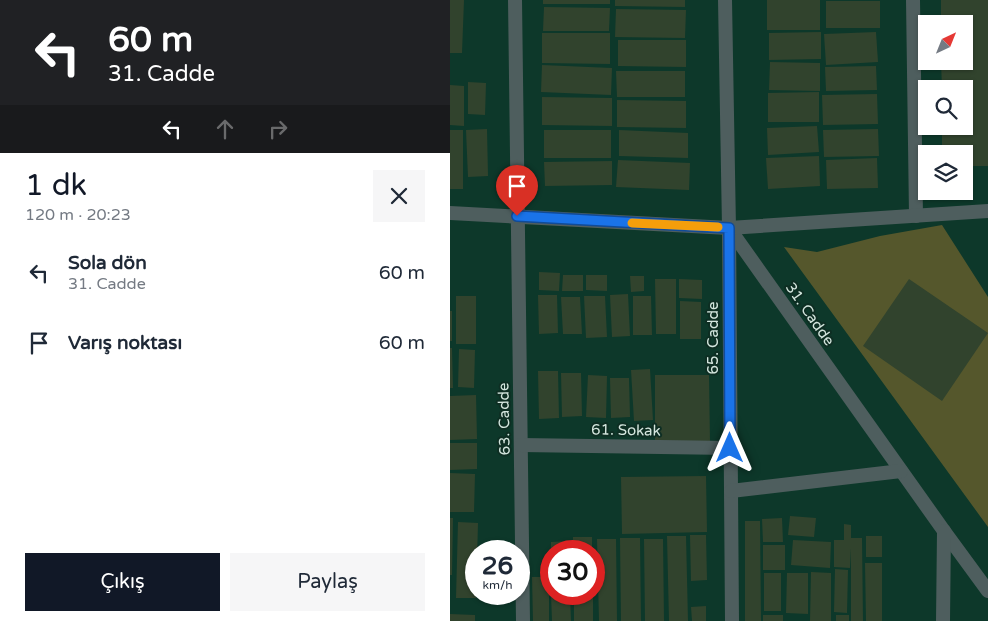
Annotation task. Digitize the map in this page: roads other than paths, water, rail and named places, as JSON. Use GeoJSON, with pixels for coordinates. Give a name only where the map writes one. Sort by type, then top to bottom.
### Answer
{"type":"FeatureCollection","features":[{"type":"Feature","properties":{"kind":"street","name":"63. Cadde"},"geometry":{"type":"LineString","coordinates":[[515,0],[523,621]]}},
{"type":"Feature","properties":{"kind":"street","name":"65. Cadde"},"geometry":{"type":"LineString","coordinates":[[725,0],[732,621]]}},
{"type":"Feature","properties":{"kind":"street"},"geometry":{"type":"LineString","coordinates":[[914,0],[916,216]]}},
{"type":"Feature","properties":{"kind":"street"},"geometry":{"type":"LineString","coordinates":[[450,213],[729,228],[988,211]]}},
{"type":"Feature","properties":{"kind":"street","name":"31. Cadde"},"geometry":{"type":"LineString","coordinates":[[729,228],[988,591]]}},
{"type":"Feature","properties":{"kind":"street","name":"61. Sokak"},"geometry":{"type":"LineString","coordinates":[[521,445],[730,448]]}},
{"type":"Feature","properties":{"kind":"street"},"geometry":{"type":"LineString","coordinates":[[731,491],[902,472]]}},
{"type":"Feature","properties":{"kind":"street"},"geometry":{"type":"LineString","coordinates":[[943,621],[944,531]]}}]}
